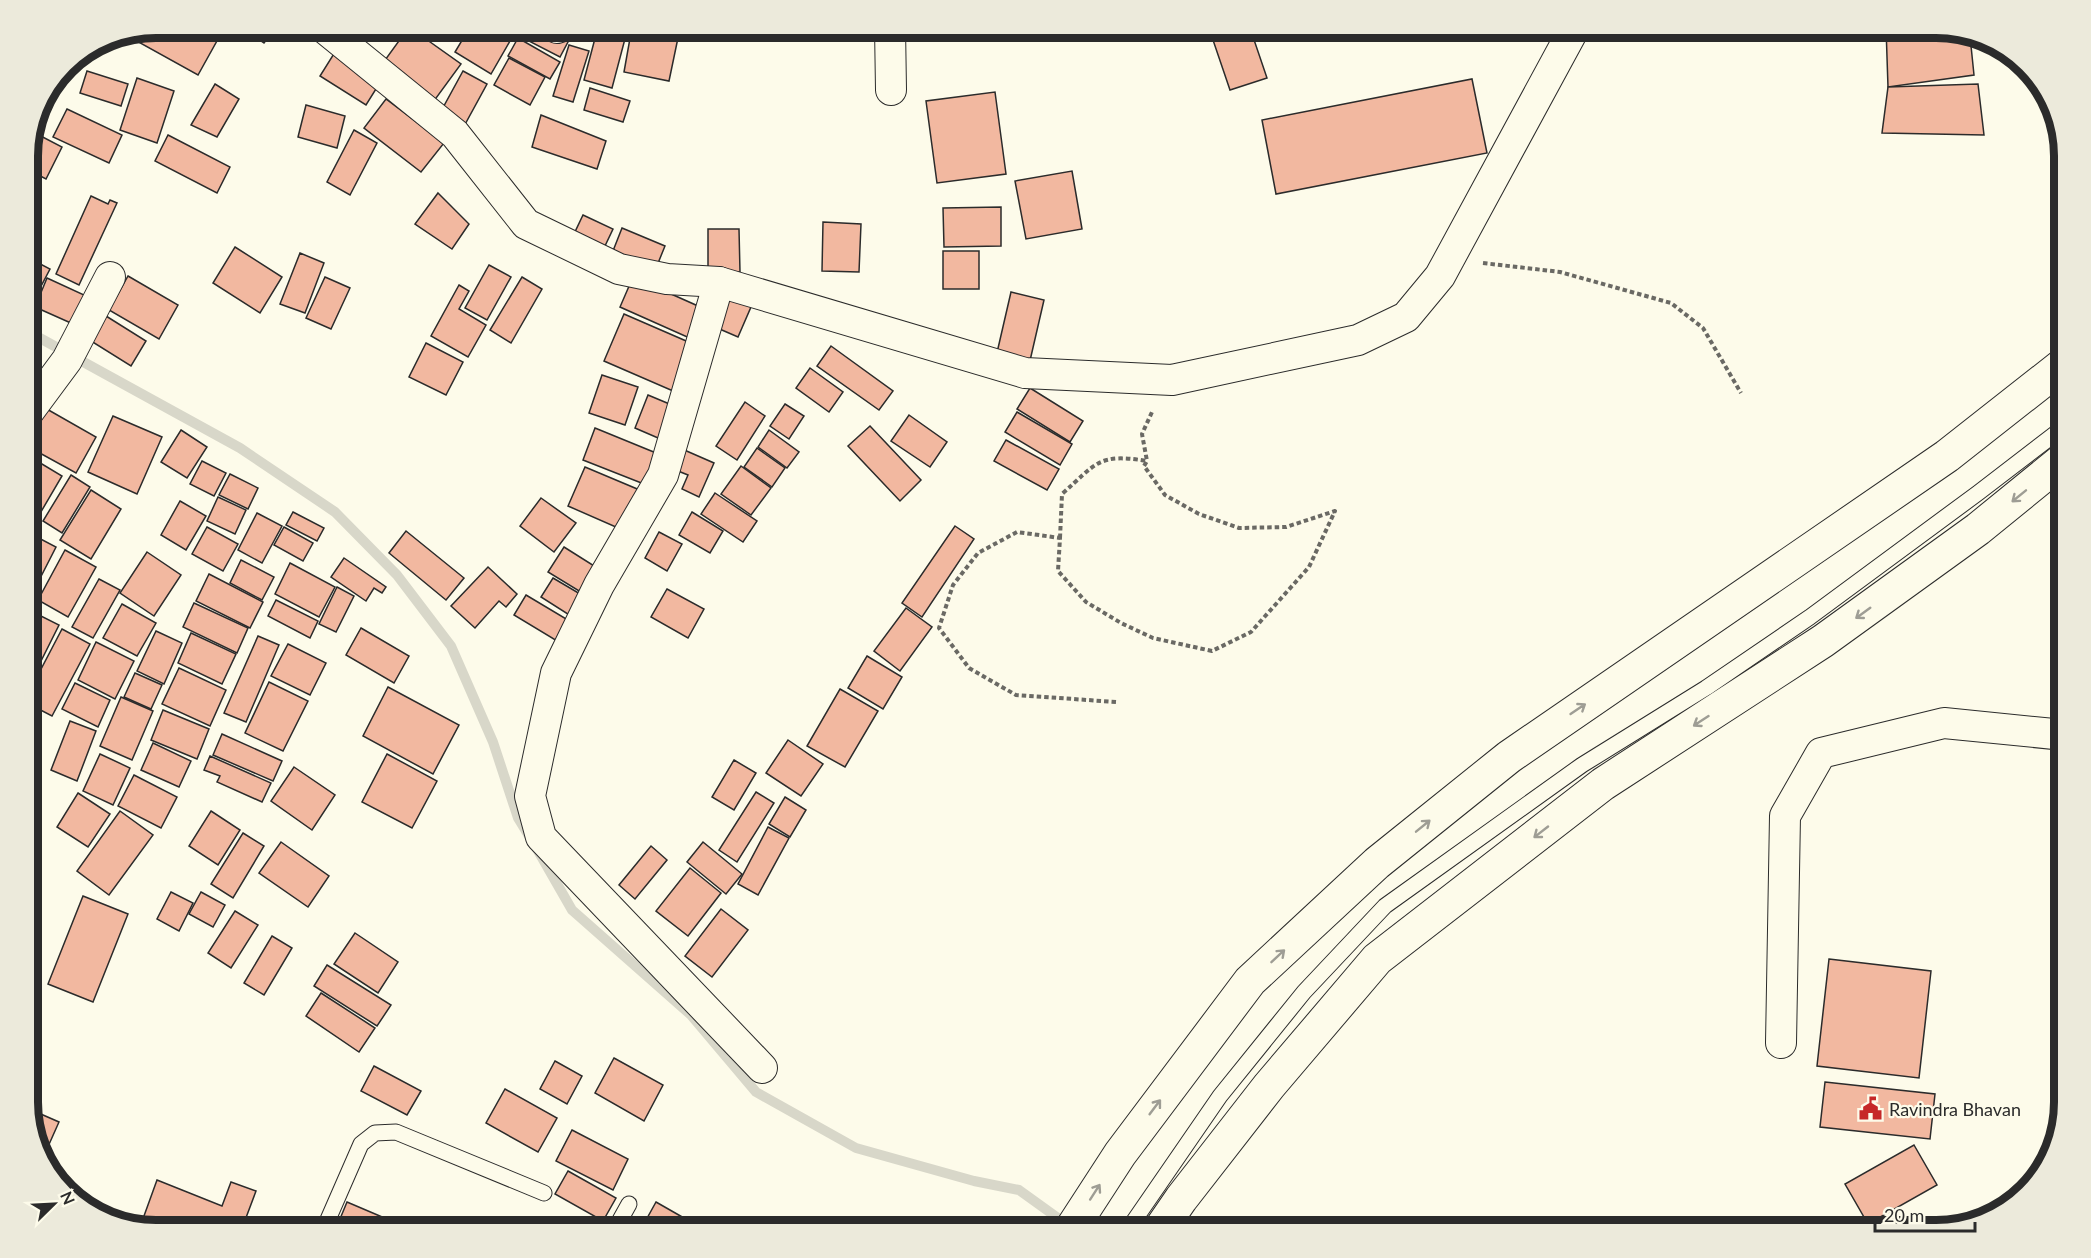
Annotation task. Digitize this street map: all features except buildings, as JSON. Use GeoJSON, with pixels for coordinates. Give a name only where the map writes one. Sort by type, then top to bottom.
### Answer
{"type":"FeatureCollection","features":[{"type":"Feature","properties":{"kind":"main road"},"geometry":{"type":"LineString","coordinates":[[1077,1220],[1120,1154],[1250,981],[1377,863],[1509,757],[1947,456],[2053,372]]}},
{"type":"Feature","properties":{"kind":"main road"},"geometry":{"type":"LineString","coordinates":[[1161,1220],[1166,1196],[1269,1086],[1377,959],[1603,784],[1824,641],[1978,529],[2053,468]]}},
{"type":"Feature","properties":{"kind":"street"},"geometry":{"type":"LineString","coordinates":[[337,38],[455,134],[526,224],[619,269],[667,279],[719,282],[1025,373],[1172,380],[1358,340],[1406,316],[1440,276],[1569,38]]}},
{"type":"Feature","properties":{"kind":"street"},"geometry":{"type":"LineString","coordinates":[[890,38],[891,90]]}},
{"type":"Feature","properties":{"kind":"street"},"geometry":{"type":"LineString","coordinates":[[38,383],[67,360],[110,277]]}},
{"type":"Feature","properties":{"kind":"street"},"geometry":{"type":"LineString","coordinates":[[719,282],[663,475],[599,585],[556,673],[530,796],[541,837],[762,1068]]}},
{"type":"Feature","properties":{"kind":"street"},"geometry":{"type":"LineString","coordinates":[[1781,1043],[1785,816],[1821,753],[1944,723],[2054,734]]}},
{"type":"Feature","properties":{"kind":"lane"},"geometry":{"type":"LineString","coordinates":[[1139,1220],[1166,1196],[1220,1096],[1304,992],[1384,906],[1582,765],[1706,688],[1810,617],[1978,494],[2053,435]]}},
{"type":"Feature","properties":{"kind":"lane"},"geometry":{"type":"LineString","coordinates":[[328,1220],[361,1144],[375,1133],[396,1132],[544,1193]]}},
{"type":"Feature","properties":{"kind":"lane"},"geometry":{"type":"LineString","coordinates":[[620,1220],[629,1204]]}},
{"type":"Feature","properties":{"kind":"path"},"geometry":{"type":"LineString","coordinates":[[1440,276],[1483,263],[1494,264],[1560,272],[1671,303],[1702,328],[1741,393]]}},
{"type":"Feature","properties":{"kind":"path"},"geometry":{"type":"LineString","coordinates":[[1147,461],[1122,457],[1105,459],[1091,468],[1062,494],[1058,571],[1086,602],[1121,623],[1153,638],[1212,651],[1251,632],[1309,567],[1335,511],[1286,527],[1239,528],[1199,514],[1165,495],[1144,466],[1147,461],[1142,434],[1154,406],[1172,380]]}},
{"type":"Feature","properties":{"kind":"path"},"geometry":{"type":"LineString","coordinates":[[1060,538],[1017,532],[978,553],[953,585],[939,628],[969,668],[1016,695],[1116,702]]}},
{"type":"Feature","properties":{"kind":"waterway"},"geometry":{"type":"LineString","coordinates":[[38,337],[240,448],[335,512],[397,575],[451,646],[493,742],[518,818],[529,836]]}},
{"type":"Feature","properties":{"kind":"waterway"},"geometry":{"type":"LineString","coordinates":[[537,849],[572,910],[691,1015],[756,1092],[856,1148],[974,1181],[1019,1190],[1061,1220]]}},
{"type":"Feature","properties":{"kind":"place","name":"Ravindra Bhavan"},"geometry":{"type":"Point","coordinates":[1871,1109]}}]}
